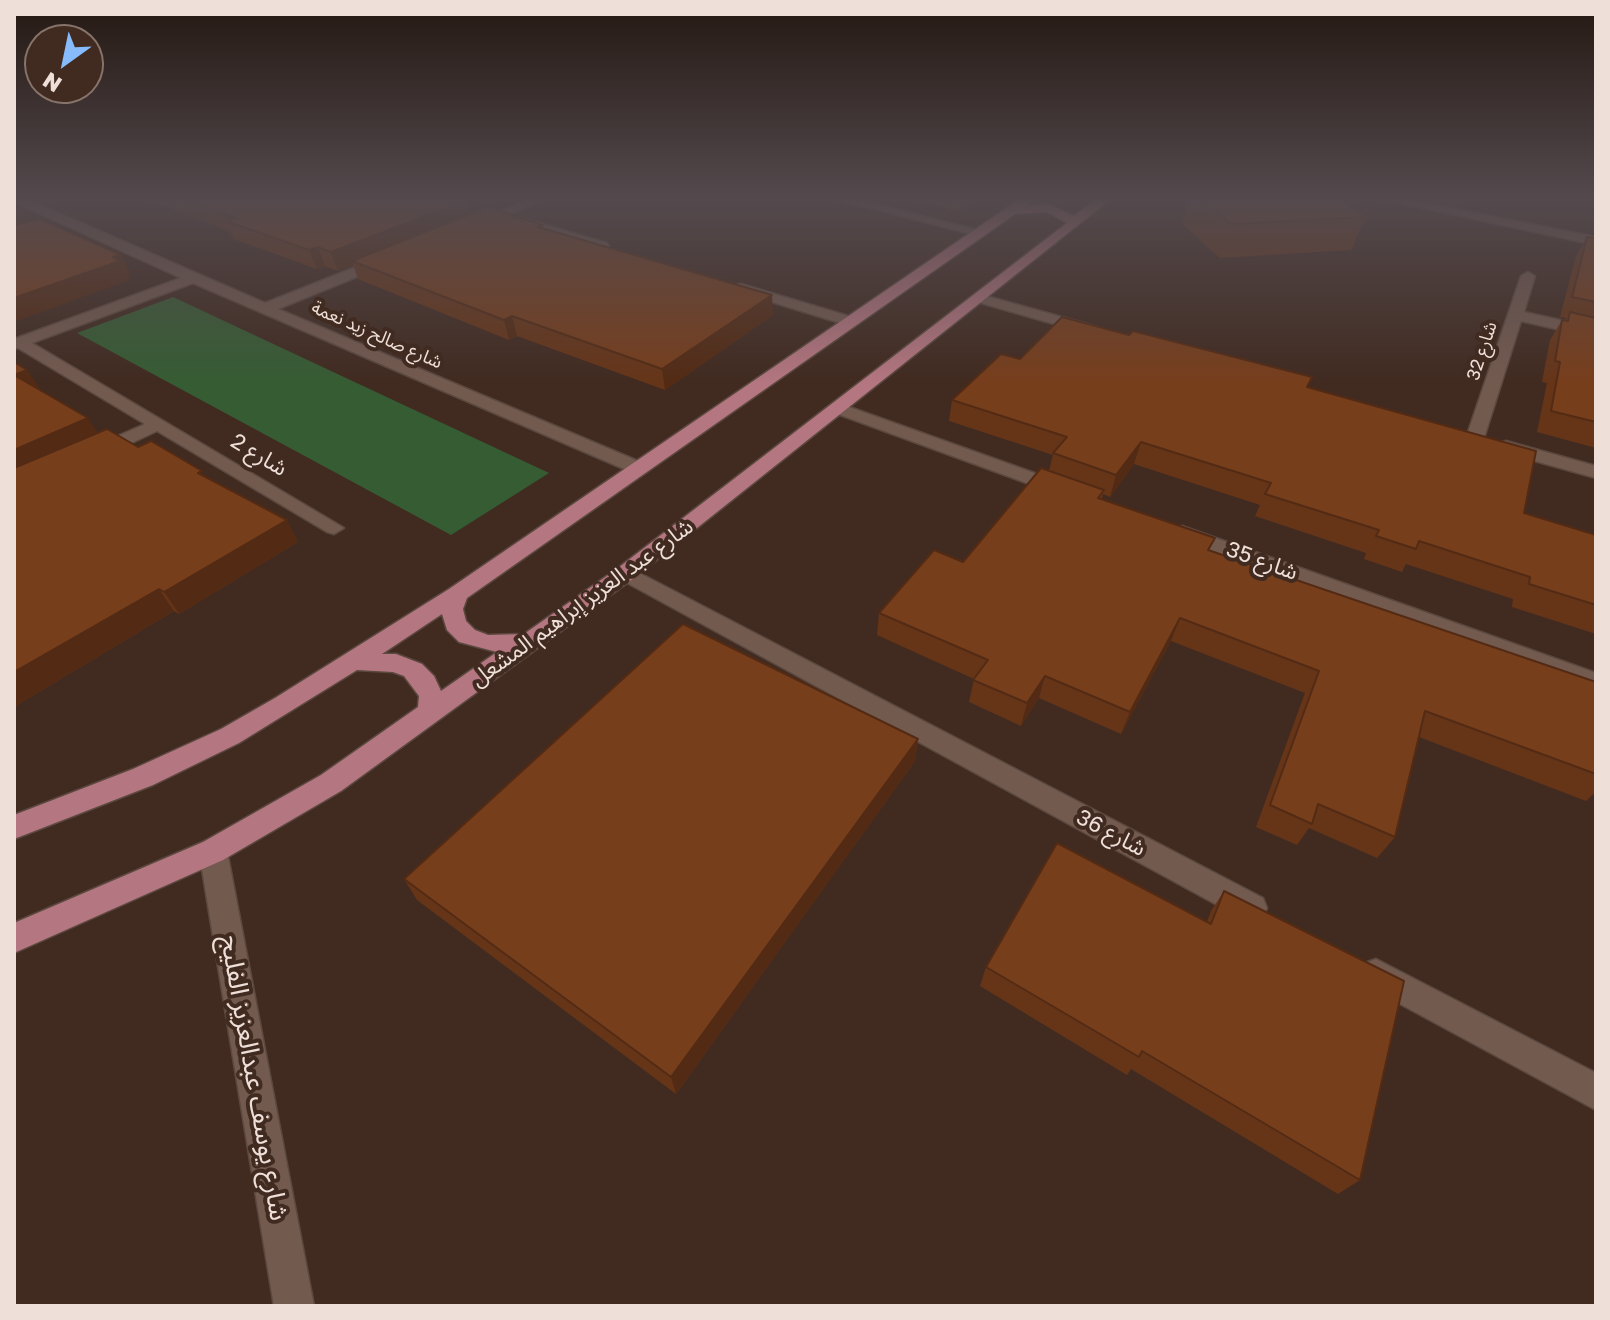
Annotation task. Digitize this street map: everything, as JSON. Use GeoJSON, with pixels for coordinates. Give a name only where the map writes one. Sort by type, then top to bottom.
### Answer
{"type":"FeatureCollection","features":[{"type":"Feature","properties":{"kind":"main road"},"geometry":{"type":"LineString","coordinates":[[14,827],[143,777],[230,736],[353,661],[457,594],[939,260]]}},
{"type":"Feature","properties":{"kind":"main road","name":"شارع عبد العزيز إبراهيم المشعل"},"geometry":{"type":"LineString","coordinates":[[14,938],[213,851],[331,783],[626,573],[979,298],[1023,260]]}},
{"type":"Feature","properties":{"kind":"main road"},"geometry":{"type":"LineString","coordinates":[[457,594],[452,609],[455,624],[467,636],[486,643],[509,645],[534,640]]}},
{"type":"Feature","properties":{"kind":"main road"},"geometry":{"type":"LineString","coordinates":[[353,661],[396,663],[413,670],[425,682],[431,696],[431,713]]}},
{"type":"Feature","properties":{"kind":"street","name":"شارع صالح زيد نعمة"},"geometry":{"type":"LineString","coordinates":[[153,260],[638,468]]}},
{"type":"Feature","properties":{"kind":"street"},"geometry":{"type":"LineString","coordinates":[[266,308],[388,260]]}},
{"type":"Feature","properties":{"kind":"street","name":"شارع 32"},"geometry":{"type":"LineString","coordinates":[[1528,276],[1467,436],[1596,472]]}},
{"type":"Feature","properties":{"kind":"street","name":"شارع 2"},"geometry":{"type":"LineString","coordinates":[[16,343],[193,278]]}},
{"type":"Feature","properties":{"kind":"street"},"geometry":{"type":"LineString","coordinates":[[727,284],[850,321]]}},
{"type":"Feature","properties":{"kind":"street"},"geometry":{"type":"LineString","coordinates":[[979,298],[1099,332]]}},
{"type":"Feature","properties":{"kind":"street"},"geometry":{"type":"LineString","coordinates":[[1515,315],[1596,333]]}},
{"type":"Feature","properties":{"kind":"street","name":"شارع 2"},"geometry":{"type":"LineString","coordinates":[[16,343],[334,528]]}},
{"type":"Feature","properties":{"kind":"street"},"geometry":{"type":"LineString","coordinates":[[838,408],[1076,494]]}},
{"type":"Feature","properties":{"kind":"street"},"geometry":{"type":"LineString","coordinates":[[72,463],[159,424]]}},
{"type":"Feature","properties":{"kind":"street","name":"شارع 35"},"geometry":{"type":"LineString","coordinates":[[1165,526],[1596,682]]}},
{"type":"Feature","properties":{"kind":"street","name":"شارع 36"},"geometry":{"type":"LineString","coordinates":[[626,573],[1273,919]]}},
{"type":"Feature","properties":{"kind":"street","name":"شارع يوسف عبدالعزيز الفليج"},"geometry":{"type":"LineString","coordinates":[[213,851],[294,1306]]}},
{"type":"Feature","properties":{"kind":"street"},"geometry":{"type":"LineString","coordinates":[[1357,964],[1596,1092]]}},
{"type":"Feature","properties":{"kind":"green space"},"geometry":{"type":"Polygon","coordinates":[[[173,297],[549,473],[451,535],[77,333],[173,297]]]}},
{"type":"Feature","properties":{"kind":"building"},"geometry":{"type":"Polygon","coordinates":[[[14,260],[120,261],[14,298],[14,260]]]}},
{"type":"Feature","properties":{"kind":"building"},"geometry":{"type":"Polygon","coordinates":[[[650,260],[772,295],[662,369],[512,316],[504,320],[352,261],[650,260]]]}},
{"type":"Feature","properties":{"kind":"building"},"geometry":{"type":"Polygon","coordinates":[[[1581,260],[1596,260],[1596,302],[1572,297],[1581,260]]]}},
{"type":"Feature","properties":{"kind":"building"},"geometry":{"type":"Polygon","coordinates":[[[1570,312],[1596,318],[1596,422],[1551,411],[1560,362],[1555,361],[1562,320],[1568,321],[1570,312]]]}},
{"type":"Feature","properties":{"kind":"building"},"geometry":{"type":"Polygon","coordinates":[[[1062,317],[1129,335],[1133,331],[1312,377],[1307,387],[1536,451],[1524,513],[1596,535],[1596,605],[1529,584],[1530,577],[1419,541],[1416,549],[1376,536],[1379,530],[1265,494],[1271,483],[1141,442],[1116,475],[1053,453],[1067,437],[952,400],[1001,354],[1020,359],[1062,317]]]}},
{"type":"Feature","properties":{"kind":"building"},"geometry":{"type":"Polygon","coordinates":[[[14,362],[27,370],[14,375],[14,362]]]}},
{"type":"Feature","properties":{"kind":"building"},"geometry":{"type":"Polygon","coordinates":[[[14,375],[88,418],[14,450],[14,375]]]}},
{"type":"Feature","properties":{"kind":"building"},"geometry":{"type":"Polygon","coordinates":[[[107,429],[138,447],[151,441],[202,471],[198,473],[287,520],[164,592],[159,589],[14,672],[14,468],[107,429]]]}},
{"type":"Feature","properties":{"kind":"building"},"geometry":{"type":"Polygon","coordinates":[[[1041,468],[1104,490],[1098,498],[1215,538],[1208,550],[1596,682],[1596,774],[1425,711],[1395,837],[1318,804],[1312,824],[1270,805],[1319,671],[1180,618],[1130,712],[1045,676],[1027,703],[973,680],[988,660],[879,613],[934,550],[963,562],[1041,468]]]}},
{"type":"Feature","properties":{"kind":"building"},"geometry":{"type":"Polygon","coordinates":[[[683,624],[918,739],[671,1077],[404,879],[683,624]]]}},
{"type":"Feature","properties":{"kind":"building"},"geometry":{"type":"Polygon","coordinates":[[[1057,843],[1211,924],[1224,891],[1404,981],[1360,1180],[1142,1051],[1139,1057],[986,967],[1057,843]]]}}]}
